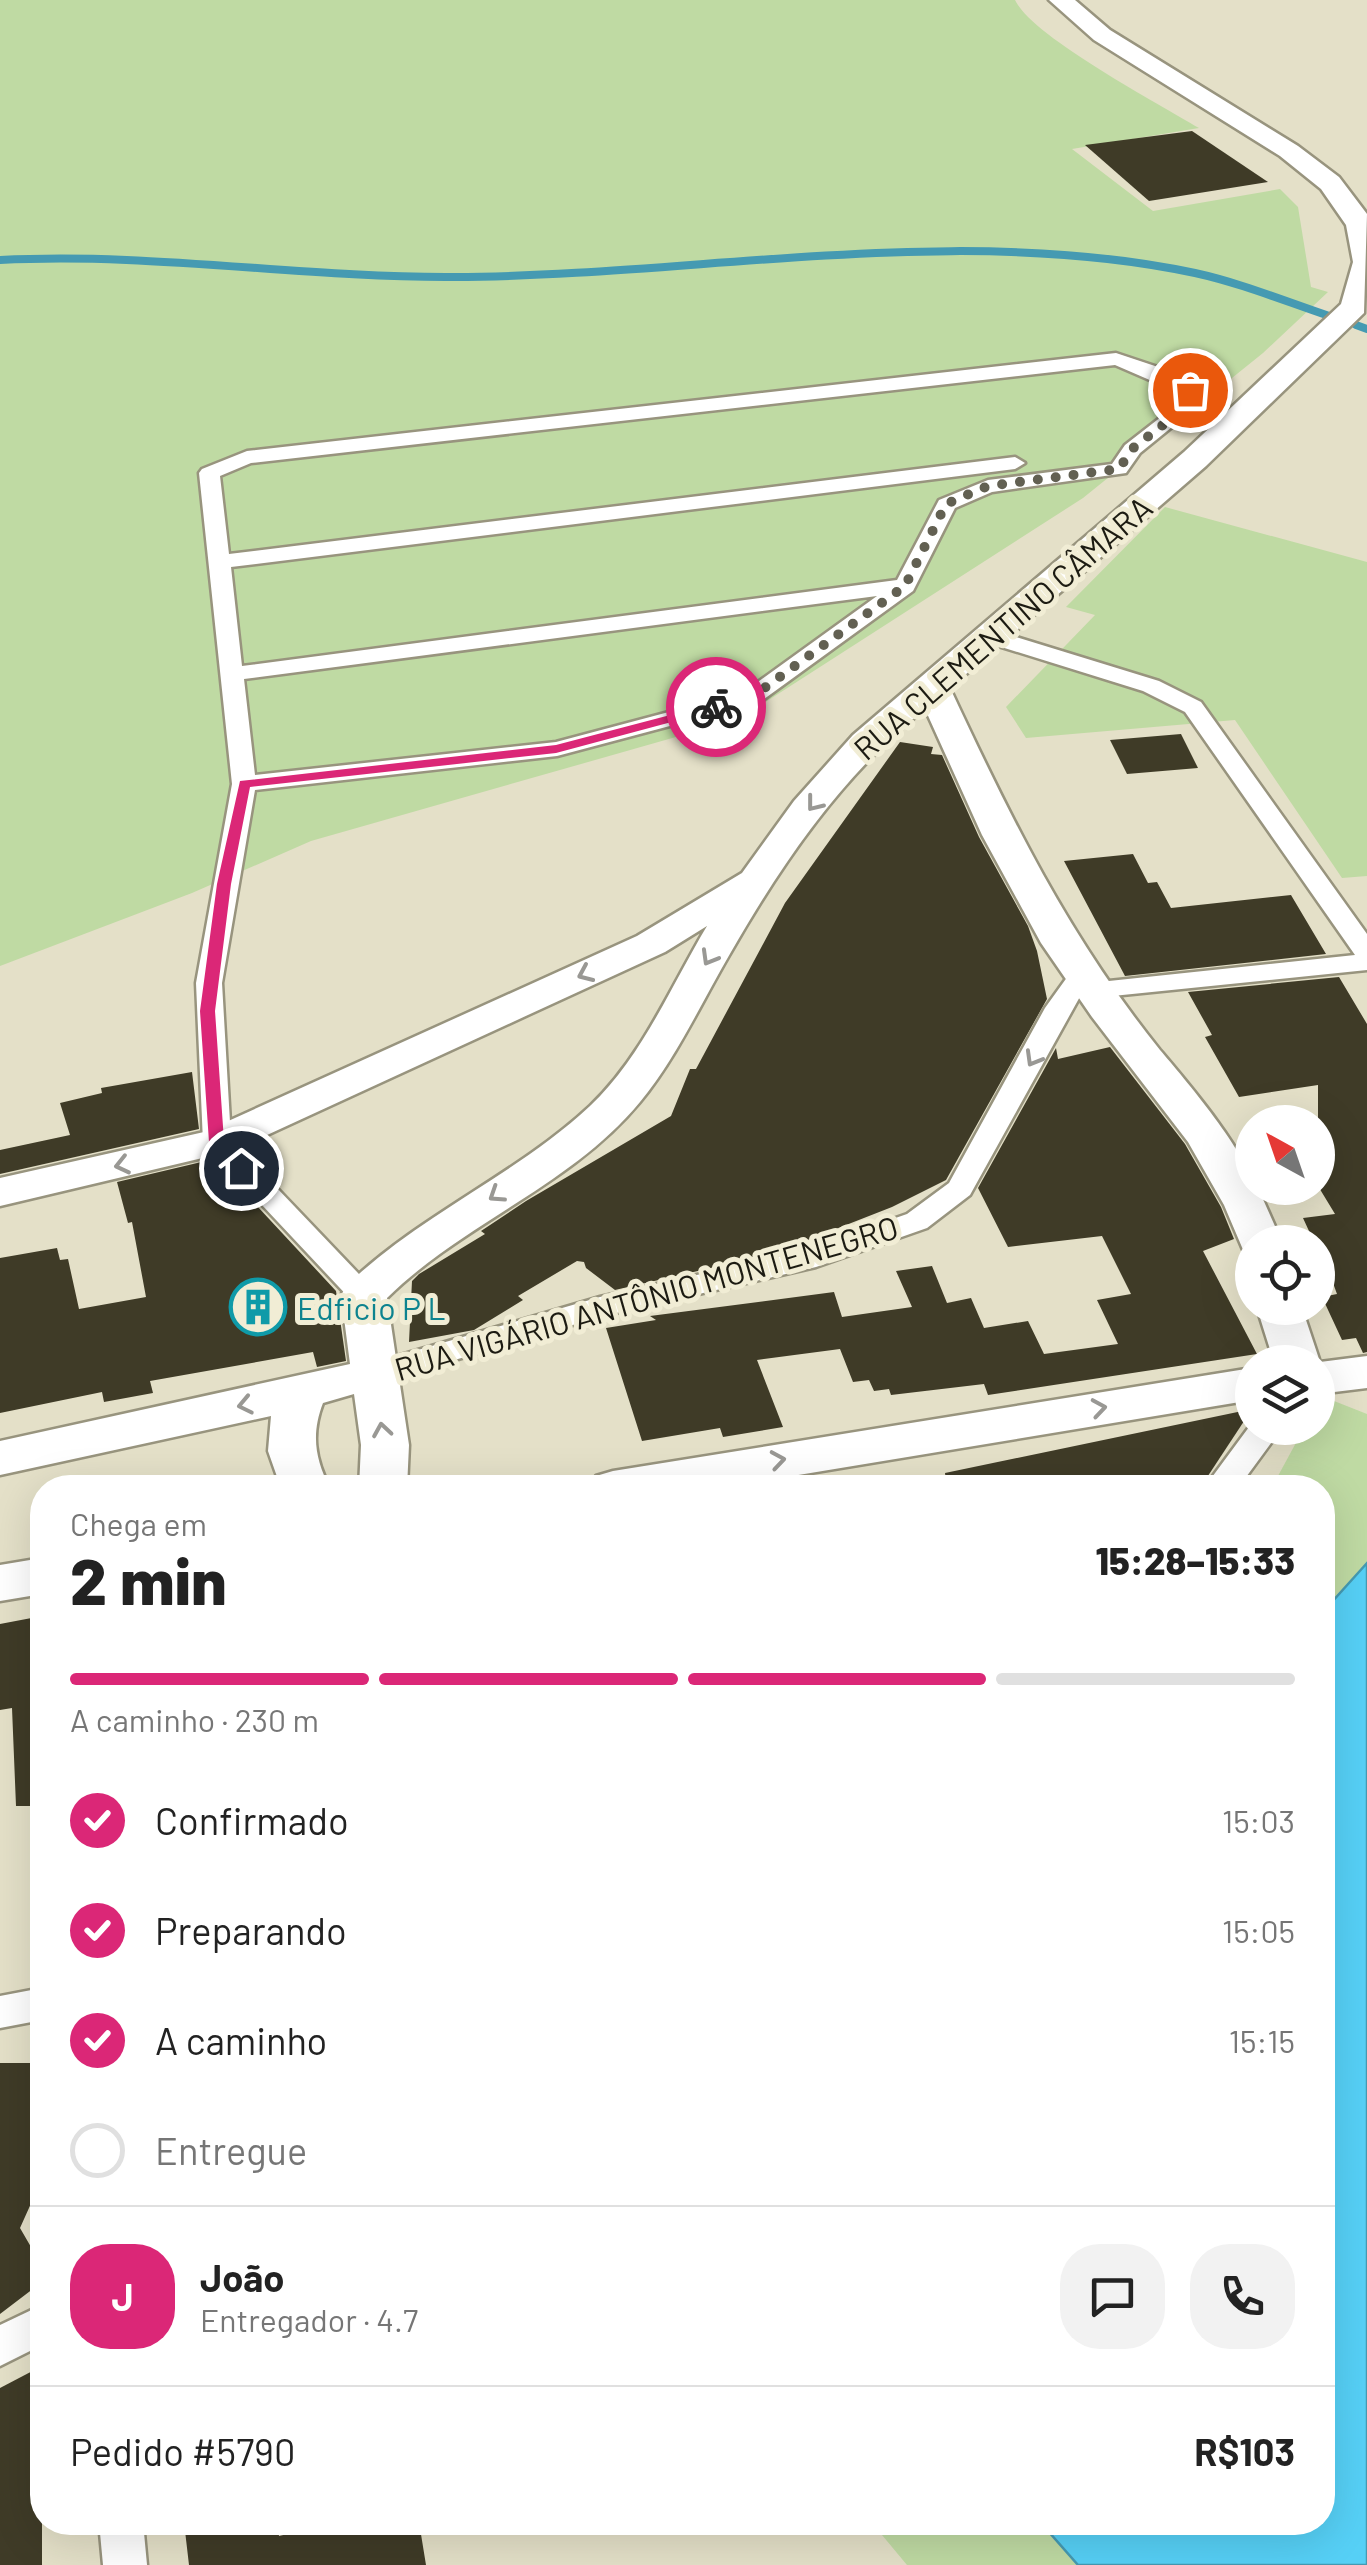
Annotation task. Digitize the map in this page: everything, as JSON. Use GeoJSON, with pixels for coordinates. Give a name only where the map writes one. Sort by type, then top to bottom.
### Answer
{"type":"FeatureCollection","features":[{"type":"Feature","properties":{"kind":"main road"},"geometry":{"type":"LineString","coordinates":[[1062,0],[1102,35],[1289,151],[1330,182],[1359,225],[1366,262],[1359,302]]}},
{"type":"Feature","properties":{"kind":"main road","name":"RUA CLEMENTINO CÂMARA"},"geometry":{"type":"LineString","coordinates":[[0,1192],[217,1142],[651,944],[762,876],[858,748],[894,713],[932,686],[987,634],[1195,459],[1359,302]]}},
{"type":"Feature","properties":{"kind":"main road"},"geometry":{"type":"LineString","coordinates":[[932,686],[985,801],[1050,925],[1087,982],[1232,1176],[1253,1225]]}},
{"type":"Feature","properties":{"kind":"main road"},"geometry":{"type":"LineString","coordinates":[[384,1475],[385,1445],[364,1295],[399,1261],[546,1162],[607,1113],[651,1058],[762,876]]}},
{"type":"Feature","properties":{"kind":"main road"},"geometry":{"type":"LineString","coordinates":[[1335,1376],[1367,1372]]}},
{"type":"Feature","properties":{"kind":"main road"},"geometry":{"type":"LineString","coordinates":[[0,1458],[306,1392],[374,1373]]}},
{"type":"Feature","properties":{"kind":"main road"},"geometry":{"type":"LineString","coordinates":[[693,1475],[1235,1387]]}},
{"type":"Feature","properties":{"kind":"main road"},"geometry":{"type":"LineString","coordinates":[[301,1475],[289,1445],[293,1412],[306,1392]]}},
{"type":"Feature","properties":{"kind":"main road"},"geometry":{"type":"LineString","coordinates":[[0,1583],[30,1578]]}},
{"type":"Feature","properties":{"kind":"street"},"geometry":{"type":"LineString","coordinates":[[244,784],[556,749],[752,697],[905,586],[946,504],[988,486],[1119,469],[1132,449],[1194,401],[1190,390],[1116,359],[248,457],[209,472],[244,784],[224,884],[208,1011],[217,1142],[364,1295]]}},
{"type":"Feature","properties":{"kind":"street"},"geometry":{"type":"LineString","coordinates":[[219,562],[1132,449]]}},
{"type":"Feature","properties":{"kind":"street"},"geometry":{"type":"LineString","coordinates":[[232,674],[905,586]]}},
{"type":"Feature","properties":{"kind":"street"},"geometry":{"type":"LineString","coordinates":[[987,634],[1151,686],[1193,707],[1367,953]]}},
{"type":"Feature","properties":{"kind":"street"},"geometry":{"type":"LineString","coordinates":[[1087,982],[1367,962]]}},
{"type":"Feature","properties":{"kind":"street","name":"RUA VIGÁRIO ANTÔNIO MONTENEGRO"},"geometry":{"type":"LineString","coordinates":[[374,1373],[600,1307],[805,1260],[918,1221],[960,1190],[1058,1008],[1087,982]]}},
{"type":"Feature","properties":{"kind":"street"},"geometry":{"type":"LineString","coordinates":[[1230,1475],[1253,1445]]}},
{"type":"Feature","properties":{"kind":"street"},"geometry":{"type":"LineString","coordinates":[[0,2012],[30,2006]]}},
{"type":"Feature","properties":{"kind":"street"},"geometry":{"type":"LineString","coordinates":[[0,2347],[30,2331]]}},
{"type":"Feature","properties":{"kind":"street"},"geometry":{"type":"LineString","coordinates":[[122,2535],[125,2565]]}},
{"type":"Feature","properties":{"kind":"green space"},"geometry":{"type":"Polygon","coordinates":[[[0,0],[1015,0],[1026,15],[1070,50],[1199,128],[1072,149],[1153,211],[1280,189],[1298,207],[1311,287],[1328,292],[1263,353],[1083,498],[739,719],[311,841],[192,893],[0,966],[0,0]]]}},
{"type":"Feature","properties":{"kind":"green space"},"geometry":{"type":"Polygon","coordinates":[[[1165,507],[1367,562],[1367,876],[1342,878],[1235,720],[1026,738],[1006,707],[1095,615],[1066,607],[1165,507]]]}},
{"type":"Feature","properties":{"kind":"green space"},"geometry":{"type":"Polygon","coordinates":[[[1335,1401],[1367,1414],[1367,2565],[907,2565],[882,2535],[1335,2535],[1335,1475],[1279,1475],[1295,1445],[1335,1445],[1335,1401]]]}},
{"type":"Feature","properties":{"kind":"water"},"geometry":{"type":"Polygon","coordinates":[[[1367,1563],[1367,2565],[1078,2565],[1052,2535],[1335,2535],[1335,1599],[1367,1563]]]}},
{"type":"Feature","properties":{"kind":"building"},"geometry":{"type":"Polygon","coordinates":[[[1192,131],[1268,182],[1149,201],[1085,145],[1192,131]]]}},
{"type":"Feature","properties":{"kind":"building"},"geometry":{"type":"Polygon","coordinates":[[[1181,734],[1198,768],[1127,774],[1110,740],[1181,734]]]}},
{"type":"Feature","properties":{"kind":"building"},"geometry":{"type":"Polygon","coordinates":[[[900,742],[933,747],[931,754],[942,755],[979,837],[1028,926],[1047,999],[946,1180],[892,1207],[772,1254],[615,1290],[586,1268],[584,1262],[577,1261],[518,1296],[523,1300],[474,1330],[409,1342],[412,1281],[419,1274],[485,1234],[481,1231],[526,1201],[671,1116],[690,1069],[696,1069],[785,903],[900,742]]]}},
{"type":"Feature","properties":{"kind":"building"},"geometry":{"type":"Polygon","coordinates":[[[1133,854],[1148,883],[1157,882],[1171,908],[1291,895],[1326,954],[1125,976],[1064,861],[1133,854]]]}},
{"type":"Feature","properties":{"kind":"building"},"geometry":{"type":"Polygon","coordinates":[[[1339,977],[1367,1024],[1367,1352],[1363,1353],[1356,1338],[1342,1340],[1335,1325],[1335,1225],[1306,1225],[1303,1218],[1335,1214],[1330,1205],[1335,1205],[1335,1105],[1318,1105],[1318,1085],[1239,1097],[1205,1037],[1212,1035],[1188,992],[1339,977]]]}},
{"type":"Feature","properties":{"kind":"building"},"geometry":{"type":"Polygon","coordinates":[[[1110,1047],[1185,1144],[1221,1207],[1234,1239],[1203,1251],[1235,1312],[1235,1325],[1242,1325],[1252,1345],[1235,1345],[1235,1357],[988,1395],[984,1384],[891,1395],[889,1389],[874,1391],[869,1380],[853,1382],[840,1349],[757,1360],[783,1427],[723,1437],[720,1428],[642,1441],[606,1328],[656,1320],[650,1316],[834,1292],[842,1317],[912,1307],[896,1271],[932,1266],[947,1303],[971,1298],[984,1328],[1028,1321],[1044,1354],[1118,1344],[1097,1300],[1131,1294],[1102,1236],[1008,1247],[978,1188],[1056,1048],[1058,1059],[1110,1047]]]}},
{"type":"Feature","properties":{"kind":"building"},"geometry":{"type":"Polygon","coordinates":[[[192,1072],[199,1129],[0,1174],[0,1150],[70,1135],[60,1103],[102,1093],[101,1088],[192,1072]]]}},
{"type":"Feature","properties":{"kind":"building"},"geometry":{"type":"Polygon","coordinates":[[[214,1159],[221,1181],[232,1179],[336,1291],[346,1361],[317,1367],[313,1352],[150,1381],[153,1393],[104,1402],[102,1392],[0,1413],[0,1258],[57,1248],[60,1260],[68,1259],[79,1309],[146,1297],[132,1222],[128,1223],[117,1182],[214,1159]]]}},
{"type":"Feature","properties":{"kind":"building"},"geometry":{"type":"Polygon","coordinates":[[[1235,1413],[1235,1435],[1209,1475],[945,1475],[1235,1413]]]}},
{"type":"Feature","properties":{"kind":"building"},"geometry":{"type":"Polygon","coordinates":[[[30,1618],[30,1806],[16,1806],[12,1708],[0,1710],[0,1624],[30,1618]]]}},
{"type":"Feature","properties":{"kind":"building"},"geometry":{"type":"Polygon","coordinates":[[[0,2063],[30,2063],[30,2206],[20,2228],[30,2245],[30,2291],[0,2314],[0,2063]]]}},
{"type":"Feature","properties":{"kind":"building"},"geometry":{"type":"Polygon","coordinates":[[[30,2372],[30,2535],[42,2535],[42,2565],[0,2565],[0,2388],[30,2372]]]}},
{"type":"Feature","properties":{"kind":"building"},"geometry":{"type":"Polygon","coordinates":[[[186,2535],[421,2535],[426,2565],[189,2565],[186,2535]]]}},
{"type":"Feature","properties":{"kind":"waterway"},"geometry":{"type":"LineString","coordinates":[[0,260],[113,259],[454,277],[826,256],[1013,252],[1105,258],[1195,273],[1332,317]]}},
{"type":"Feature","properties":{"kind":"waterway"},"geometry":{"type":"LineString","coordinates":[[1356,325],[1367,329]]}},
{"type":"Feature","properties":{"kind":"way so far"},"geometry":{"type":"LineString","coordinates":[[716,707],[752,697],[905,586],[946,504],[988,486],[1119,469],[1132,449],[1194,401],[1190,390]]}},
{"type":"Feature","properties":{"kind":"place","name":"Edficio P L"},"geometry":{"type":"Point","coordinates":[258,1307]}},
{"type":"Feature","properties":{"kind":"route"},"geometry":{"type":"LineString","coordinates":[[241,1168],[217,1142],[208,1011],[224,884],[244,784],[556,749],[716,707]]}}]}
